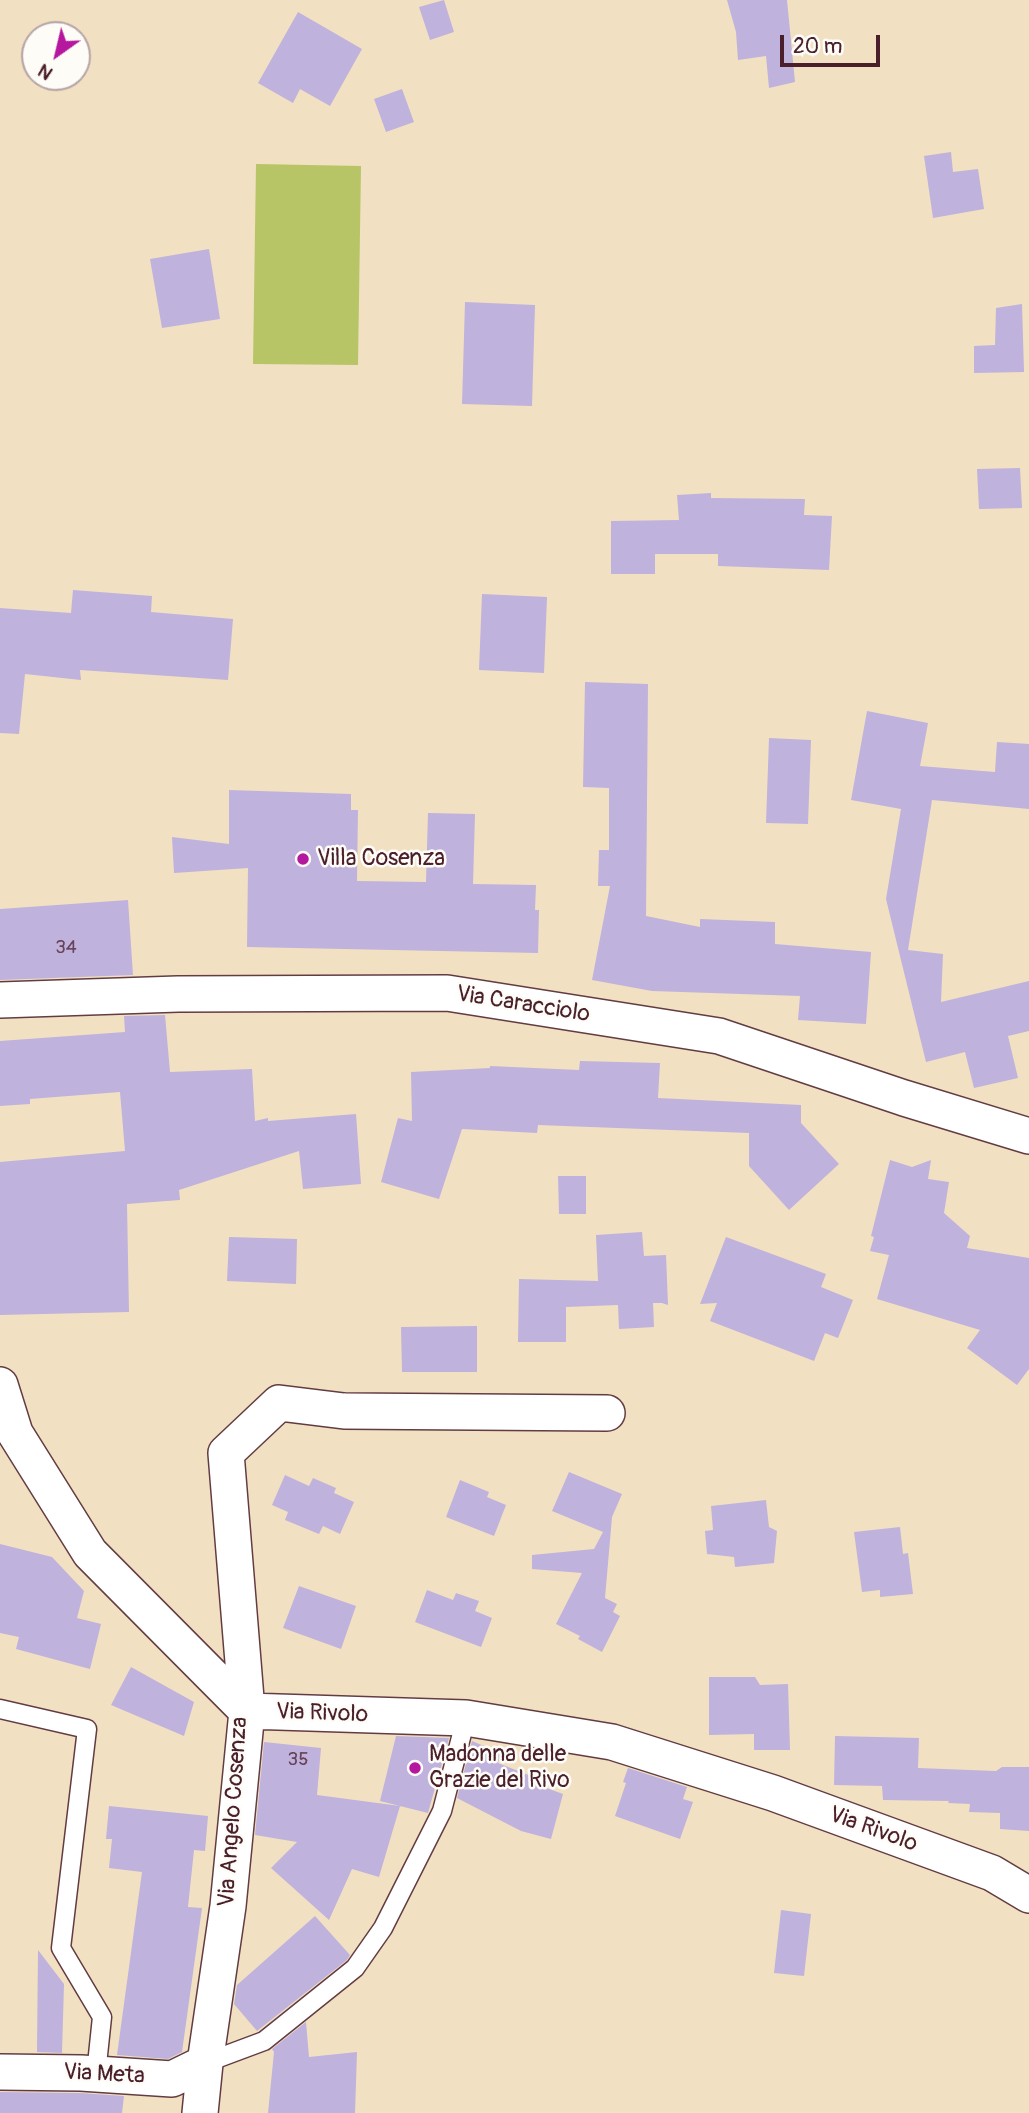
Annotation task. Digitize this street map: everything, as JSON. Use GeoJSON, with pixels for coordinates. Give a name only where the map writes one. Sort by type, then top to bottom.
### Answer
{"type":"FeatureCollection","features":[{"type":"Feature","properties":{"kind":"street","name":"Via Caracciolo"},"geometry":{"type":"LineString","coordinates":[[0,1000],[178,994],[447,993],[719,1036],[904,1098],[1029,1136]]}},
{"type":"Feature","properties":{"kind":"street","name":"Via Angelo Cosenza"},"geometry":{"type":"LineString","coordinates":[[0,1385],[15,1433],[90,1553],[247,1711],[228,1906],[205,2063],[201,2113]]}},
{"type":"Feature","properties":{"kind":"street","name":"Via Rivolo"},"geometry":{"type":"LineString","coordinates":[[607,1413],[344,1411],[279,1403],[226,1452],[247,1711],[466,1718],[612,1742],[773,1793],[992,1873],[1029,1895]]}},
{"type":"Feature","properties":{"kind":"street","name":"Via Meta"},"geometry":{"type":"LineString","coordinates":[[0,2072],[172,2079],[205,2063]]}},
{"type":"Feature","properties":{"kind":"lane"},"geometry":{"type":"LineString","coordinates":[[0,1710],[87,1729],[61,1948],[102,2017],[96,2074]]}},
{"type":"Feature","properties":{"kind":"lane"},"geometry":{"type":"LineString","coordinates":[[205,2063],[264,2041],[355,1968],[383,1928],[442,1811],[466,1718]]}},
{"type":"Feature","properties":{"kind":"green space"},"geometry":{"type":"Polygon","coordinates":[[[256,164],[361,166],[358,365],[253,364],[256,164]]]}},
{"type":"Feature","properties":{"kind":"building"},"geometry":{"type":"Polygon","coordinates":[[[444,0],[454,32],[430,40],[419,7],[444,0]]]}},
{"type":"Feature","properties":{"kind":"building"},"geometry":{"type":"Polygon","coordinates":[[[727,0],[787,0],[795,82],[769,88],[766,56],[738,60],[736,32],[727,0]]]}},
{"type":"Feature","properties":{"kind":"building"},"geometry":{"type":"Polygon","coordinates":[[[298,12],[362,49],[330,106],[300,89],[293,103],[258,83],[298,12]]]}},
{"type":"Feature","properties":{"kind":"building"},"geometry":{"type":"Polygon","coordinates":[[[402,89],[414,122],[386,132],[374,99],[402,89]]]}},
{"type":"Feature","properties":{"kind":"building"},"geometry":{"type":"Polygon","coordinates":[[[951,152],[953,172],[978,169],[984,209],[933,218],[924,156],[951,152]]]}},
{"type":"Feature","properties":{"kind":"building"},"geometry":{"type":"Polygon","coordinates":[[[209,249],[220,319],[162,328],[150,259],[209,249]]]}},
{"type":"Feature","properties":{"kind":"building"},"geometry":{"type":"Polygon","coordinates":[[[465,302],[535,305],[532,406],[462,404],[465,302]]]}},
{"type":"Feature","properties":{"kind":"building"},"geometry":{"type":"Polygon","coordinates":[[[1022,304],[1024,372],[974,373],[974,346],[995,345],[996,308],[1022,304]]]}},
{"type":"Feature","properties":{"kind":"building"},"geometry":{"type":"Polygon","coordinates":[[[1020,468],[1022,508],[979,509],[977,469],[1020,468]]]}},
{"type":"Feature","properties":{"kind":"building"},"geometry":{"type":"Polygon","coordinates":[[[711,493],[711,498],[805,499],[804,515],[832,516],[829,570],[718,566],[718,554],[655,554],[655,574],[611,574],[611,521],[679,520],[677,495],[711,493]]]}},
{"type":"Feature","properties":{"kind":"building"},"geometry":{"type":"Polygon","coordinates":[[[73,590],[152,596],[151,612],[233,619],[228,680],[80,670],[81,680],[25,674],[19,734],[0,733],[0,608],[71,613],[73,590]]]}},
{"type":"Feature","properties":{"kind":"building"},"geometry":{"type":"Polygon","coordinates":[[[482,594],[547,597],[544,673],[479,670],[482,594]]]}},
{"type":"Feature","properties":{"kind":"building"},"geometry":{"type":"Polygon","coordinates":[[[585,682],[648,684],[646,916],[700,927],[700,919],[775,922],[775,944],[871,952],[866,1024],[798,1020],[800,996],[652,991],[592,980],[610,886],[598,886],[599,850],[609,850],[609,788],[583,787],[585,682]]]}},
{"type":"Feature","properties":{"kind":"building"},"geometry":{"type":"Polygon","coordinates":[[[867,711],[928,723],[920,766],[995,772],[997,742],[1029,744],[1029,809],[932,800],[908,950],[943,954],[941,1002],[1029,981],[1029,1031],[1008,1036],[1018,1078],[974,1088],[965,1052],[926,1062],[886,899],[901,809],[851,800],[867,711]]]}},
{"type":"Feature","properties":{"kind":"building"},"geometry":{"type":"Polygon","coordinates":[[[769,738],[811,740],[808,824],[766,823],[769,738]]]}},
{"type":"Feature","properties":{"kind":"building","name":"Villa Cosenza"},"geometry":{"type":"Polygon","coordinates":[[[229,790],[351,794],[351,810],[358,810],[357,881],[426,882],[428,813],[475,814],[473,884],[536,885],[535,910],[539,910],[538,953],[247,947],[248,868],[174,873],[172,837],[229,844],[229,790]]]}},
{"type":"Feature","properties":{"kind":"building"},"geometry":{"type":"Polygon","coordinates":[[[128,900],[133,975],[0,980],[0,909],[128,900]]]}},
{"type":"Feature","properties":{"kind":"building"},"geometry":{"type":"Polygon","coordinates":[[[165,1015],[170,1072],[252,1069],[255,1121],[356,1114],[361,1184],[303,1189],[299,1151],[179,1190],[180,1200],[127,1204],[129,1312],[0,1315],[0,1162],[125,1151],[120,1092],[30,1099],[30,1104],[0,1106],[0,1041],[125,1032],[124,1016],[165,1015]]]}},
{"type":"Feature","properties":{"kind":"building"},"geometry":{"type":"Polygon","coordinates":[[[580,1061],[660,1063],[658,1098],[801,1105],[801,1123],[839,1164],[789,1210],[749,1166],[749,1133],[538,1125],[537,1133],[462,1129],[439,1199],[381,1182],[398,1118],[412,1121],[411,1072],[490,1066],[579,1070],[580,1061]]]}},
{"type":"Feature","properties":{"kind":"building"},"geometry":{"type":"Polygon","coordinates":[[[890,1160],[912,1167],[931,1160],[928,1179],[949,1182],[944,1213],[970,1236],[967,1248],[1029,1258],[1029,1369],[1017,1385],[967,1348],[980,1330],[877,1299],[889,1255],[870,1251],[874,1237],[871,1236],[890,1160]]]}},
{"type":"Feature","properties":{"kind":"building"},"geometry":{"type":"Polygon","coordinates":[[[558,1176],[586,1176],[586,1214],[559,1214],[558,1176]]]}},
{"type":"Feature","properties":{"kind":"building"},"geometry":{"type":"Polygon","coordinates":[[[642,1232],[644,1256],[666,1255],[668,1305],[653,1303],[654,1327],[619,1329],[618,1305],[566,1307],[566,1342],[518,1342],[519,1279],[598,1281],[596,1235],[642,1232]]]}},
{"type":"Feature","properties":{"kind":"building"},"geometry":{"type":"Polygon","coordinates":[[[229,1237],[297,1239],[296,1284],[227,1281],[229,1237]]]}},
{"type":"Feature","properties":{"kind":"building"},"geometry":{"type":"Polygon","coordinates":[[[726,1237],[826,1274],[821,1287],[853,1300],[838,1338],[825,1333],[814,1361],[710,1321],[717,1303],[700,1304],[726,1237]]]}},
{"type":"Feature","properties":{"kind":"building"},"geometry":{"type":"Polygon","coordinates":[[[477,1326],[477,1372],[402,1372],[401,1327],[477,1326]]]}},
{"type":"Feature","properties":{"kind":"building"},"geometry":{"type":"Polygon","coordinates":[[[569,1472],[622,1494],[612,1517],[605,1598],[617,1604],[613,1612],[620,1616],[602,1652],[578,1639],[580,1636],[556,1624],[582,1573],[532,1569],[532,1555],[594,1549],[603,1532],[552,1511],[569,1472]]]}},
{"type":"Feature","properties":{"kind":"building"},"geometry":{"type":"Polygon","coordinates":[[[285,1475],[309,1486],[313,1478],[336,1488],[334,1493],[354,1502],[340,1534],[323,1526],[319,1534],[285,1520],[288,1512],[272,1505],[285,1475]]]}},
{"type":"Feature","properties":{"kind":"building"},"geometry":{"type":"Polygon","coordinates":[[[460,1480],[489,1492],[487,1497],[506,1505],[494,1536],[446,1517],[460,1480]]]}},
{"type":"Feature","properties":{"kind":"building"},"geometry":{"type":"Polygon","coordinates":[[[766,1500],[769,1527],[777,1531],[774,1563],[735,1567],[734,1557],[707,1554],[705,1531],[713,1530],[711,1506],[766,1500]]]}},
{"type":"Feature","properties":{"kind":"building"},"geometry":{"type":"Polygon","coordinates":[[[900,1527],[903,1554],[908,1553],[913,1594],[880,1597],[880,1590],[862,1592],[854,1532],[900,1527]]]}},
{"type":"Feature","properties":{"kind":"building"},"geometry":{"type":"Polygon","coordinates":[[[0,1544],[52,1557],[84,1591],[77,1618],[101,1624],[90,1669],[16,1649],[19,1637],[0,1633],[0,1544]]]}},
{"type":"Feature","properties":{"kind":"building"},"geometry":{"type":"Polygon","coordinates":[[[299,1586],[356,1606],[341,1649],[283,1628],[299,1586]]]}},
{"type":"Feature","properties":{"kind":"building"},"geometry":{"type":"Polygon","coordinates":[[[427,1590],[453,1600],[456,1593],[479,1601],[475,1611],[492,1618],[481,1647],[415,1622],[427,1590]]]}},
{"type":"Feature","properties":{"kind":"building"},"geometry":{"type":"Polygon","coordinates":[[[131,1667],[194,1702],[184,1736],[111,1705],[131,1667]]]}},
{"type":"Feature","properties":{"kind":"building"},"geometry":{"type":"Polygon","coordinates":[[[709,1677],[755,1677],[760,1685],[788,1684],[790,1750],[754,1750],[754,1734],[709,1735],[709,1677]]]}},
{"type":"Feature","properties":{"kind":"building","name":"Madonna delle Grazie del Rivo"},"geometry":{"type":"Polygon","coordinates":[[[396,1736],[449,1738],[428,1813],[380,1801],[396,1736]]]}},
{"type":"Feature","properties":{"kind":"building"},"geometry":{"type":"Polygon","coordinates":[[[835,1736],[919,1738],[918,1768],[996,1771],[1002,1767],[1029,1767],[1029,1831],[1000,1829],[1000,1813],[969,1812],[970,1804],[883,1800],[882,1786],[834,1785],[835,1736]]]}},
{"type":"Feature","properties":{"kind":"building"},"geometry":{"type":"Polygon","coordinates":[[[472,1741],[501,1753],[498,1763],[541,1780],[541,1786],[563,1794],[551,1839],[521,1831],[457,1798],[472,1741]]]}},
{"type":"Feature","properties":{"kind":"building"},"geometry":{"type":"Polygon","coordinates":[[[264,1742],[321,1748],[317,1795],[400,1806],[379,1877],[352,1869],[329,1920],[271,1868],[297,1842],[255,1835],[264,1742]]]}},
{"type":"Feature","properties":{"kind":"building"},"geometry":{"type":"Polygon","coordinates":[[[628,1768],[687,1787],[683,1799],[693,1802],[680,1839],[615,1816],[628,1768]]]}},
{"type":"Feature","properties":{"kind":"building"},"geometry":{"type":"Polygon","coordinates":[[[109,1806],[208,1816],[205,1851],[194,1850],[188,1907],[202,1908],[182,2052],[168,2059],[117,2055],[142,1872],[109,1868],[112,1839],[106,1839],[109,1806]]]}},
{"type":"Feature","properties":{"kind":"building"},"geometry":{"type":"Polygon","coordinates":[[[781,1910],[811,1914],[804,1976],[774,1973],[781,1910]]]}},
{"type":"Feature","properties":{"kind":"building"},"geometry":{"type":"Polygon","coordinates":[[[315,1916],[350,1955],[257,2031],[234,2004],[237,1985],[315,1916]]]}},
{"type":"Feature","properties":{"kind":"building"},"geometry":{"type":"Polygon","coordinates":[[[38,1950],[64,1984],[62,2053],[37,2052],[38,1950]]]}},
{"type":"Feature","properties":{"kind":"building"},"geometry":{"type":"Polygon","coordinates":[[[306,2022],[309,2057],[357,2052],[355,2113],[268,2113],[274,2052],[272,2049],[306,2022]]]}},
{"type":"Feature","properties":{"kind":"building"},"geometry":{"type":"Polygon","coordinates":[[[0,2092],[124,2096],[122,2113],[0,2113],[0,2092]]]}},
{"type":"Feature","properties":{"kind":"place","name":"Villa Cosenza"},"geometry":{"type":"Point","coordinates":[303,859]}},
{"type":"Feature","properties":{"kind":"place","name":"Madonna delle Grazie del Rivo"},"geometry":{"type":"Point","coordinates":[415,1768]}}]}
